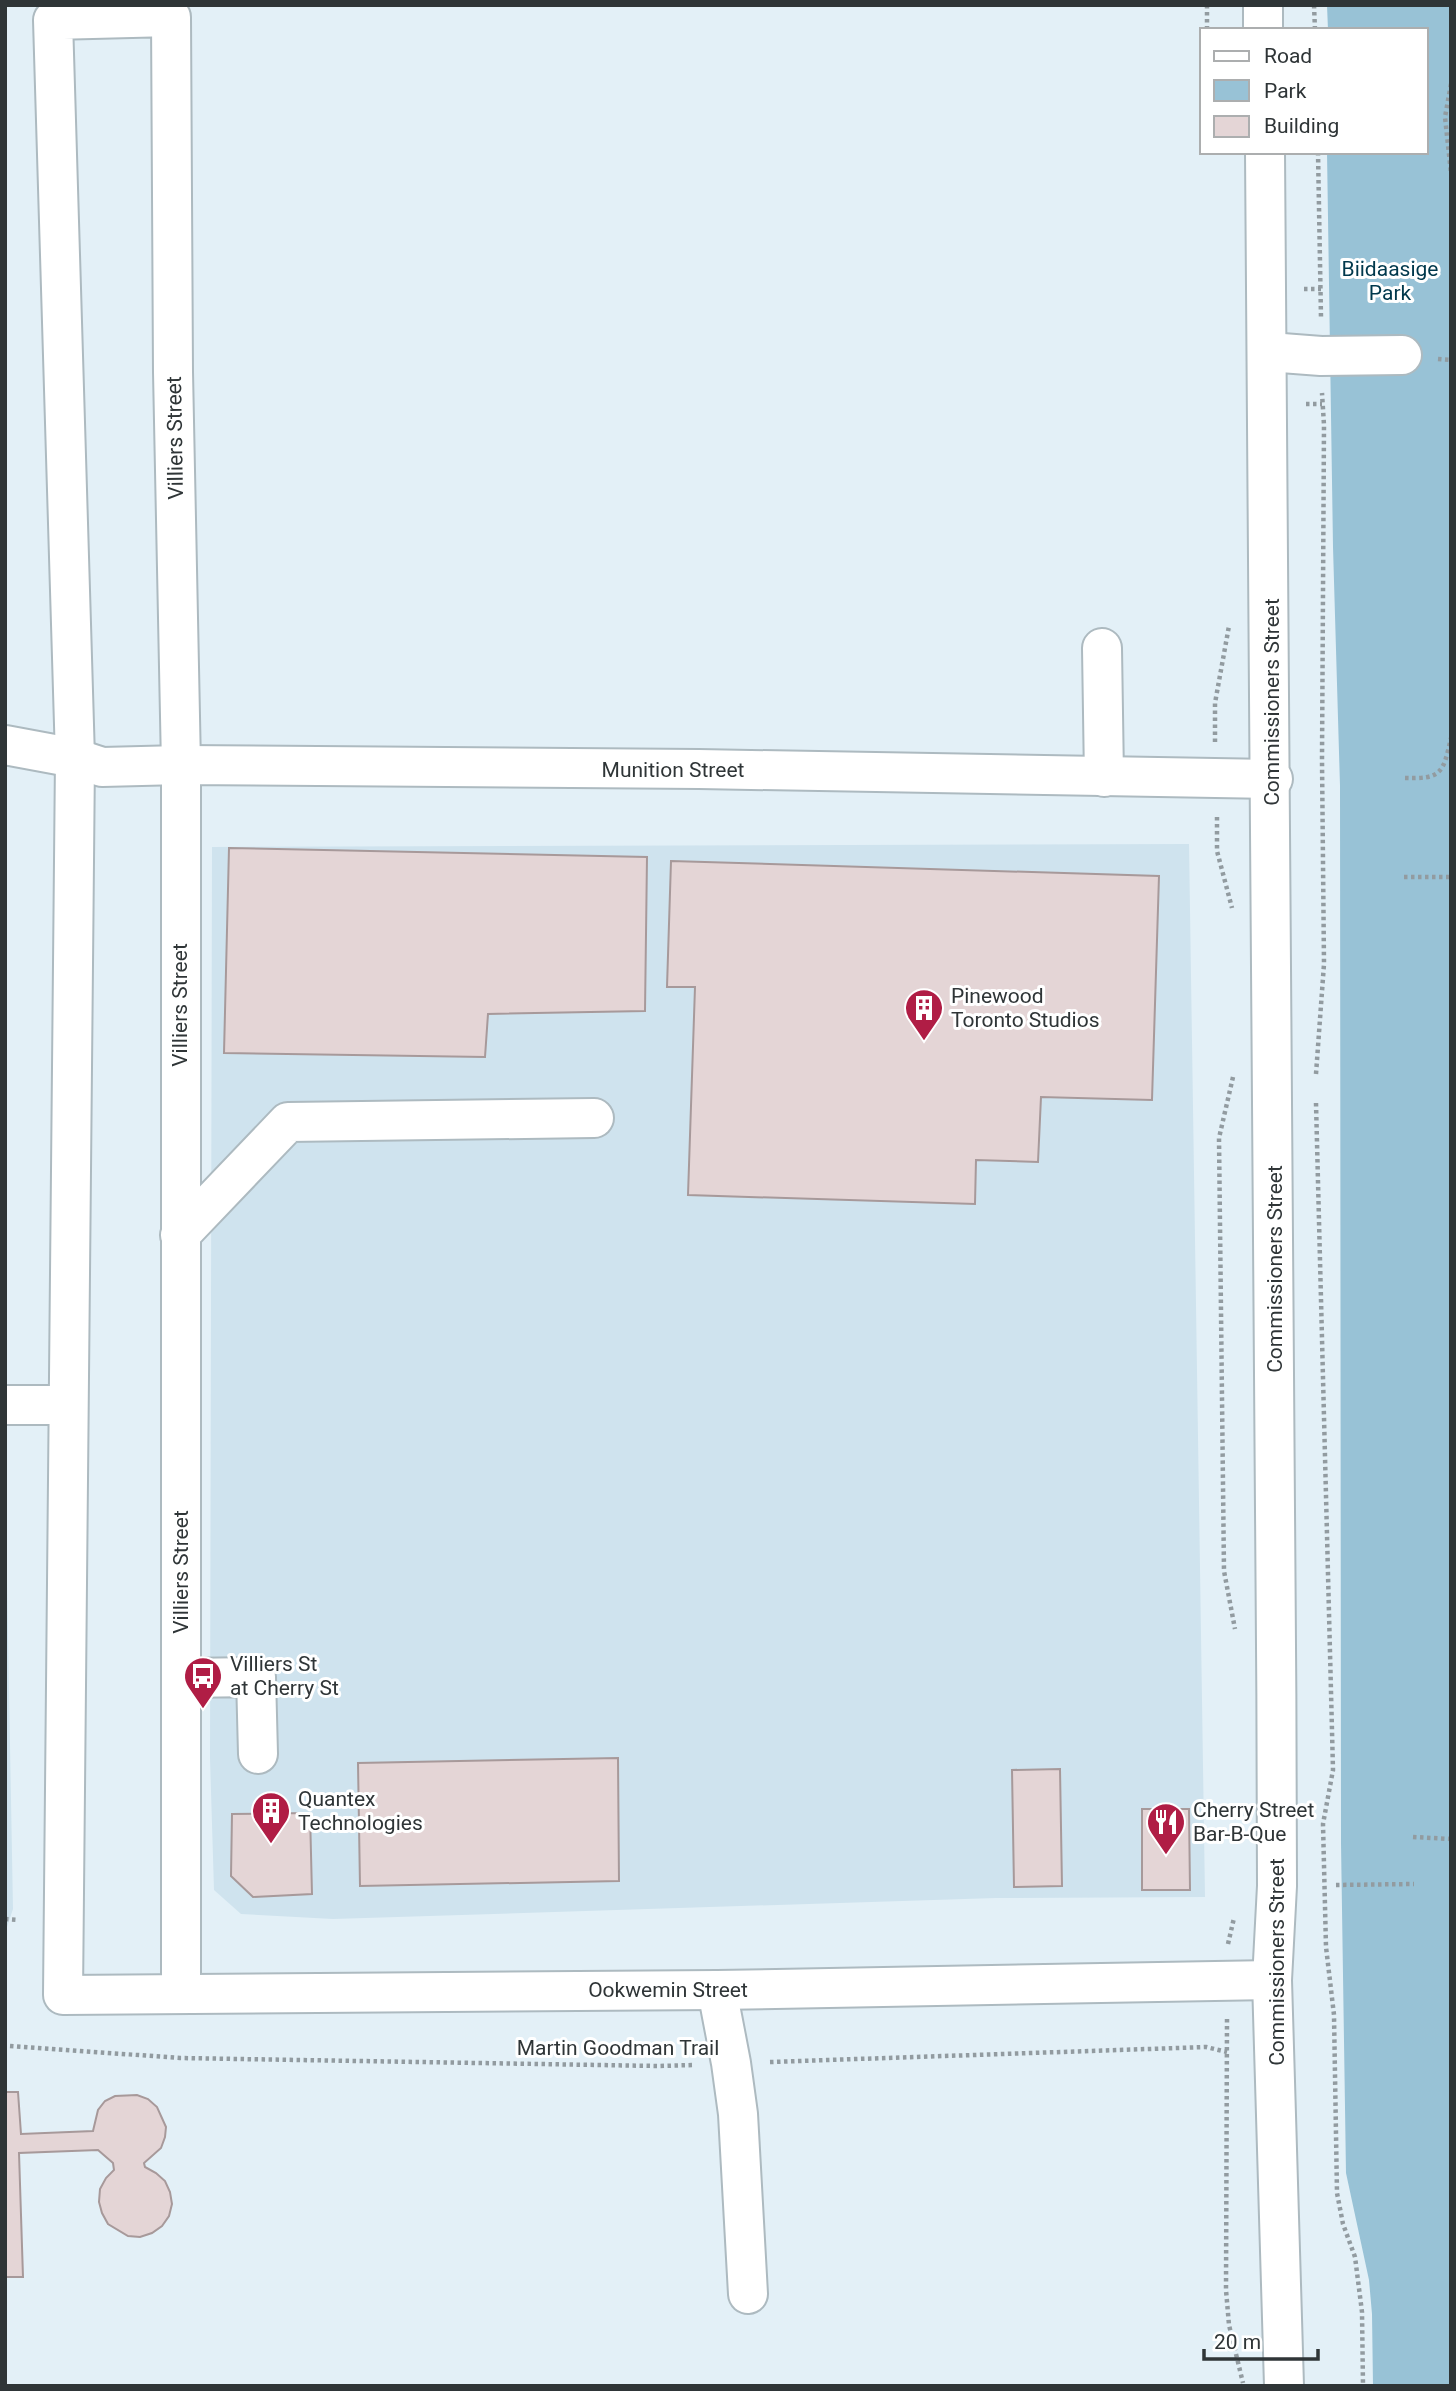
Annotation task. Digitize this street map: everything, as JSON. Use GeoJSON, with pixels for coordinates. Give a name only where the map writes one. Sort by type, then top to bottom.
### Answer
{"type":"FeatureCollection","features":[{"type":"Feature","properties":{"kind":"street"},"geometry":{"type":"LineString","coordinates":[[1263,5],[1264,28]]}},
{"type":"Feature","properties":{"kind":"street","name":"Villiers Street"},"geometry":{"type":"LineString","coordinates":[[75,758],[53,20],[171,17],[173,372],[181,765],[181,1993]]}},
{"type":"Feature","properties":{"kind":"street","name":"Commissioners Street"},"geometry":{"type":"LineString","coordinates":[[1265,154],[1273,779],[1278,1886],[1272,1979],[1284,2386]]}},
{"type":"Feature","properties":{"kind":"street"},"geometry":{"type":"LineString","coordinates":[[1269,352],[1321,356],[1402,355]]}},
{"type":"Feature","properties":{"kind":"street"},"geometry":{"type":"LineString","coordinates":[[1102,648],[1104,777]]}},
{"type":"Feature","properties":{"kind":"street","name":"Munition Street"},"geometry":{"type":"LineString","coordinates":[[5,745],[75,758],[102,767],[181,765],[713,770],[1273,779]]}},
{"type":"Feature","properties":{"kind":"street"},"geometry":{"type":"LineString","coordinates":[[5,1405],[68,1405],[75,758]]}},
{"type":"Feature","properties":{"kind":"street"},"geometry":{"type":"LineString","coordinates":[[180,1235],[288,1122],[594,1118]]}},
{"type":"Feature","properties":{"kind":"street","name":"Ookwemin Street"},"geometry":{"type":"LineString","coordinates":[[68,1405],[63,1994],[717,1990],[1272,1979]]}},
{"type":"Feature","properties":{"kind":"street"},"geometry":{"type":"LineString","coordinates":[[181,1678],[256,1676],[258,1754]]}},
{"type":"Feature","properties":{"kind":"street"},"geometry":{"type":"LineString","coordinates":[[717,1990],[732,2063],[738,2114],[748,2294]]}},
{"type":"Feature","properties":{"kind":"path"},"geometry":{"type":"LineString","coordinates":[[1207,5],[1207,28]]}},
{"type":"Feature","properties":{"kind":"path"},"geometry":{"type":"LineString","coordinates":[[1314,5],[1315,28]]}},
{"type":"Feature","properties":{"kind":"path"},"geometry":{"type":"LineString","coordinates":[[1451,84],[1445,117],[1451,173]]}},
{"type":"Feature","properties":{"kind":"path"},"geometry":{"type":"LineString","coordinates":[[1315,1077],[1324,964],[1324,425],[1318,154]]}},
{"type":"Feature","properties":{"kind":"path"},"geometry":{"type":"LineString","coordinates":[[1229,614],[1229,628],[1215,703],[1216,778],[1217,851],[1233,910]]}},
{"type":"Feature","properties":{"kind":"path"},"geometry":{"type":"LineString","coordinates":[[1405,778],[1429,778],[1444,766],[1451,738]]}},
{"type":"Feature","properties":{"kind":"path"},"geometry":{"type":"LineString","coordinates":[[1404,877],[1451,877]]}},
{"type":"Feature","properties":{"kind":"path"},"geometry":{"type":"LineString","coordinates":[[1234,1068],[1219,1138],[1219,1152],[1224,1571],[1237,1639]]}},
{"type":"Feature","properties":{"kind":"path"},"geometry":{"type":"LineString","coordinates":[[1316,1091],[1333,1770],[1323,1824],[1324,1898],[1326,1947],[1334,2015],[1337,2193],[1357,2271],[1362,2312],[1363,2386]]}},
{"type":"Feature","properties":{"kind":"path"},"geometry":{"type":"LineString","coordinates":[[1413,1836],[1451,1839]]}},
{"type":"Feature","properties":{"kind":"path"},"geometry":{"type":"LineString","coordinates":[[1336,1885],[1414,1884]]}},
{"type":"Feature","properties":{"kind":"path"},"geometry":{"type":"LineString","coordinates":[[5,1919],[18,1920]]}},
{"type":"Feature","properties":{"kind":"path","name":"Martin Goodman Trail"},"geometry":{"type":"LineString","coordinates":[[10,2046],[180,2058],[658,2066],[1206,2047],[1227,2052],[1226,2290],[1229,2325],[1244,2386]]}},
{"type":"Feature","properties":{"kind":"shaded area"},"geometry":{"type":"Polygon","coordinates":[[[1189,844],[1205,1897],[996,1898],[333,1919],[241,1914],[214,1890],[210,1758],[212,847],[1189,844]]]}},
{"type":"Feature","properties":{"kind":"shaded area"},"geometry":{"type":"Polygon","coordinates":[[[5,1469],[13,1909],[5,1933],[5,1469]]]}},
{"type":"Feature","properties":{"kind":"green space","name":"Biidaasige Park"},"geometry":{"type":"Polygon","coordinates":[[[1327,5],[1451,5],[1451,2386],[1373,2386],[1369,2280],[1346,2173],[1341,1843],[1340,786],[1327,154],[1428,154],[1428,28],[1328,28],[1327,5]]]}},
{"type":"Feature","properties":{"kind":"building"},"geometry":{"type":"Polygon","coordinates":[[[229,848],[647,857],[645,1011],[488,1014],[485,1057],[224,1053],[229,848]]]}},
{"type":"Feature","properties":{"kind":"building","name":"Pinewood Toronto Studios"},"geometry":{"type":"Polygon","coordinates":[[[671,861],[1159,876],[1152,1100],[1041,1097],[1038,1162],[976,1160],[975,1204],[688,1195],[695,987],[667,987],[671,861]]]}},
{"type":"Feature","properties":{"kind":"building"},"geometry":{"type":"Polygon","coordinates":[[[618,1758],[619,1881],[360,1886],[358,1763],[618,1758]]]}},
{"type":"Feature","properties":{"kind":"building"},"geometry":{"type":"Polygon","coordinates":[[[1060,1769],[1062,1886],[1014,1887],[1012,1770],[1060,1769]]]}},
{"type":"Feature","properties":{"kind":"building","name":"Cherry Street Bar-B-Que"},"geometry":{"type":"Polygon","coordinates":[[[1142,1809],[1189,1809],[1190,1890],[1142,1890],[1142,1809]]]}},
{"type":"Feature","properties":{"kind":"building","name":"Quantex Technologies"},"geometry":{"type":"Polygon","coordinates":[[[310,1813],[312,1894],[253,1897],[231,1876],[232,1814],[310,1813]]]}},
{"type":"Feature","properties":{"kind":"building"},"geometry":{"type":"Polygon","coordinates":[[[5,2092],[18,2092],[21,2134],[93,2131],[98,2110],[105,2101],[115,2096],[137,2095],[148,2099],[157,2107],[166,2127],[161,2148],[144,2163],[145,2167],[165,2181],[170,2192],[172,2204],[169,2216],[162,2226],[140,2237],[128,2236],[108,2224],[99,2202],[100,2189],[114,2170],[113,2163],[98,2150],[19,2153],[23,2277],[5,2277],[5,2092]]]}},
{"type":"Feature","properties":{"kind":"place","name":"Pinewood Toronto Studios"},"geometry":{"type":"Point","coordinates":[924,1042]}},
{"type":"Feature","properties":{"kind":"place","name":"Villiers St at Cherry St"},"geometry":{"type":"Point","coordinates":[203,1710]}},
{"type":"Feature","properties":{"kind":"place","name":"Quantex Technologies"},"geometry":{"type":"Point","coordinates":[271,1845]}},
{"type":"Feature","properties":{"kind":"place","name":"Cherry Street Bar-B-Que"},"geometry":{"type":"Point","coordinates":[1166,1856]}}]}
